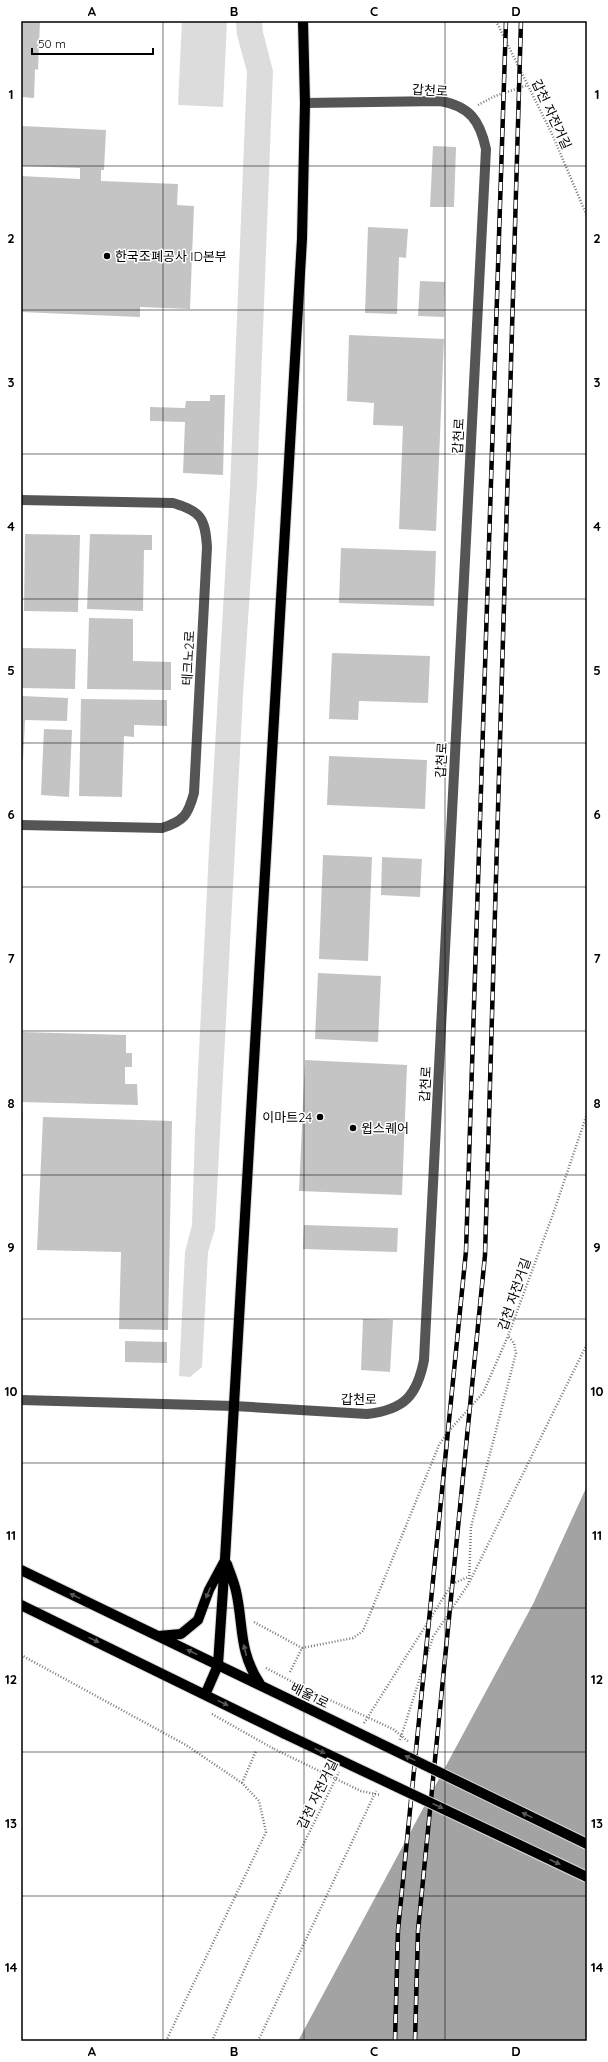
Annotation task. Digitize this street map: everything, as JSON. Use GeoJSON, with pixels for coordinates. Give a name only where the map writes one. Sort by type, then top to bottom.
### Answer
{"type":"FeatureCollection","features":[{"type":"Feature","properties":{"kind":"main road"},"geometry":{"type":"LineString","coordinates":[[206,1695],[218,1665],[225,1559],[302,239],[305,103],[303,21]]}},
{"type":"Feature","properties":{"kind":"main road"},"geometry":{"type":"LineString","coordinates":[[225,1559],[236,1590],[244,1652],[252,1671],[261,1686]]}},
{"type":"Feature","properties":{"kind":"main road"},"geometry":{"type":"LineString","coordinates":[[159,1636],[181,1634],[198,1620],[209,1590],[225,1559]]}},
{"type":"Feature","properties":{"kind":"main road","name":"배울1로"},"geometry":{"type":"LineString","coordinates":[[21,1570],[587,1844]]}},
{"type":"Feature","properties":{"kind":"main road"},"geometry":{"type":"LineString","coordinates":[[21,1605],[285,1734],[587,1877]]}},
{"type":"Feature","properties":{"kind":"street","name":"갑천로"},"geometry":{"type":"LineString","coordinates":[[21,1400],[234,1406],[367,1414],[384,1412],[409,1399],[421,1374],[424,1360],[486,149],[482,132],[468,111],[451,103],[440,101],[305,103]]}},
{"type":"Feature","properties":{"kind":"street","name":"테크노2로"},"geometry":{"type":"LineString","coordinates":[[21,500],[173,503],[192,508],[201,518],[206,530],[207,547],[194,792],[189,811],[178,823],[162,828],[21,825]]}},
{"type":"Feature","properties":{"kind":"path","name":"갑천 자전거길"},"geometry":{"type":"LineString","coordinates":[[496,21],[552,134],[587,216]]}},
{"type":"Feature","properties":{"kind":"path"},"geometry":{"type":"LineString","coordinates":[[468,111],[495,96],[528,85]]}},
{"type":"Feature","properties":{"kind":"path","name":"갑천 자전거길"},"geometry":{"type":"LineString","coordinates":[[469,1583],[468,1577],[471,1527],[516,1353],[514,1343],[508,1336],[553,1214],[587,1114]]}},
{"type":"Feature","properties":{"kind":"path"},"geometry":{"type":"LineString","coordinates":[[239,1615],[302,1648],[353,1638],[363,1631],[439,1445],[448,1432],[483,1393],[508,1336]]}},
{"type":"Feature","properties":{"kind":"path"},"geometry":{"type":"LineString","coordinates":[[399,1743],[433,1637],[469,1583],[587,1344]]}},
{"type":"Feature","properties":{"kind":"path"},"geometry":{"type":"LineString","coordinates":[[363,1725],[452,1584],[468,1577]]}},
{"type":"Feature","properties":{"kind":"path"},"geometry":{"type":"LineString","coordinates":[[290,1672],[302,1648]]}},
{"type":"Feature","properties":{"kind":"path"},"geometry":{"type":"LineString","coordinates":[[21,1655],[186,1745],[242,1783],[259,1801],[266,1832],[166,2041]]}},
{"type":"Feature","properties":{"kind":"path"},"geometry":{"type":"LineString","coordinates":[[262,1666],[306,1689],[393,1729],[410,1742]]}},
{"type":"Feature","properties":{"kind":"path"},"geometry":{"type":"LineString","coordinates":[[211,1714],[274,1750]]}},
{"type":"Feature","properties":{"kind":"path"},"geometry":{"type":"LineString","coordinates":[[242,1783],[256,1750]]}},
{"type":"Feature","properties":{"kind":"path","name":"갑천 자전거길"},"geometry":{"type":"LineString","coordinates":[[212,2041],[276,1900],[342,1765]]}},
{"type":"Feature","properties":{"kind":"path"},"geometry":{"type":"LineString","coordinates":[[258,2041],[379,1785]]}},
{"type":"Feature","properties":{"kind":"shaded area"},"geometry":{"type":"Polygon","coordinates":[[[182,21],[227,21],[223,107],[178,105],[182,21]]]}},
{"type":"Feature","properties":{"kind":"shaded area"},"geometry":{"type":"Polygon","coordinates":[[[236,21],[262,21],[263,32],[273,71],[257,485],[243,695],[215,1229],[208,1252],[202,1367],[190,1377],[179,1376],[185,1252],[192,1225],[195,1132],[209,850],[230,489],[247,72],[237,35],[236,21]]]}},
{"type":"Feature","properties":{"kind":"shaded area"},"geometry":{"type":"Polygon","coordinates":[[[587,1486],[587,2041],[298,2041],[533,1604],[587,1486]]]}},
{"type":"Feature","properties":{"kind":"building"},"geometry":{"type":"Polygon","coordinates":[[[21,21],[40,21],[38,70],[35,69],[34,98],[21,97],[21,21]]]}},
{"type":"Feature","properties":{"kind":"building","name":"한국조폐공사 ID본부"},"geometry":{"type":"Polygon","coordinates":[[[21,126],[106,130],[104,170],[101,170],[101,181],[178,184],[177,205],[194,206],[190,309],[140,307],[140,317],[21,312],[21,176],[80,179],[80,168],[21,166],[21,126]]]}},
{"type":"Feature","properties":{"kind":"building"},"geometry":{"type":"Polygon","coordinates":[[[433,146],[456,147],[454,207],[430,207],[433,146]]]}},
{"type":"Feature","properties":{"kind":"building"},"geometry":{"type":"Polygon","coordinates":[[[368,227],[408,229],[406,258],[399,257],[397,314],[365,313],[368,227]]]}},
{"type":"Feature","properties":{"kind":"building"},"geometry":{"type":"Polygon","coordinates":[[[420,281],[445,282],[444,317],[418,316],[420,281]]]}},
{"type":"Feature","properties":{"kind":"building"},"geometry":{"type":"Polygon","coordinates":[[[349,335],[444,339],[436,531],[399,529],[403,426],[373,425],[374,403],[347,401],[349,335]]]}},
{"type":"Feature","properties":{"kind":"building"},"geometry":{"type":"Polygon","coordinates":[[[210,395],[225,395],[223,475],[183,473],[185,422],[150,421],[150,407],[185,408],[186,401],[210,401],[210,395]]]}},
{"type":"Feature","properties":{"kind":"building"},"geometry":{"type":"Polygon","coordinates":[[[25,534],[80,535],[78,612],[24,611],[25,534]]]}},
{"type":"Feature","properties":{"kind":"building"},"geometry":{"type":"Polygon","coordinates":[[[90,534],[152,535],[152,550],[144,550],[143,611],[87,609],[90,534]]]}},
{"type":"Feature","properties":{"kind":"building"},"geometry":{"type":"Polygon","coordinates":[[[341,548],[436,551],[434,606],[339,603],[341,548]]]}},
{"type":"Feature","properties":{"kind":"building"},"geometry":{"type":"Polygon","coordinates":[[[89,618],[133,619],[133,661],[171,662],[171,690],[87,689],[89,618]]]}},
{"type":"Feature","properties":{"kind":"building"},"geometry":{"type":"Polygon","coordinates":[[[21,648],[76,649],[75,689],[21,688],[21,648]]]}},
{"type":"Feature","properties":{"kind":"building"},"geometry":{"type":"Polygon","coordinates":[[[332,653],[430,656],[428,703],[359,701],[358,720],[329,719],[332,653]]]}},
{"type":"Feature","properties":{"kind":"building"},"geometry":{"type":"Polygon","coordinates":[[[21,696],[68,698],[67,721],[25,720],[23,761],[21,761],[21,696]]]}},
{"type":"Feature","properties":{"kind":"building"},"geometry":{"type":"Polygon","coordinates":[[[81,699],[167,700],[167,726],[134,725],[134,737],[124,736],[122,797],[79,796],[81,699]]]}},
{"type":"Feature","properties":{"kind":"building"},"geometry":{"type":"Polygon","coordinates":[[[44,729],[72,730],[69,797],[41,795],[44,729]]]}},
{"type":"Feature","properties":{"kind":"building"},"geometry":{"type":"Polygon","coordinates":[[[329,756],[427,760],[425,809],[327,805],[329,756]]]}},
{"type":"Feature","properties":{"kind":"building"},"geometry":{"type":"Polygon","coordinates":[[[323,855],[372,857],[368,961],[319,959],[323,855]]]}},
{"type":"Feature","properties":{"kind":"building"},"geometry":{"type":"Polygon","coordinates":[[[382,857],[422,859],[420,897],[381,895],[382,857]]]}},
{"type":"Feature","properties":{"kind":"building"},"geometry":{"type":"Polygon","coordinates":[[[318,973],[381,976],[378,1042],[315,1039],[318,973]]]}},
{"type":"Feature","properties":{"kind":"building"},"geometry":{"type":"Polygon","coordinates":[[[21,1032],[126,1035],[126,1053],[132,1053],[132,1067],[125,1067],[125,1084],[137,1084],[138,1105],[21,1102],[21,1032]]]}},
{"type":"Feature","properties":{"kind":"building","name":"윕스퀘어"},"geometry":{"type":"Polygon","coordinates":[[[305,1060],[407,1065],[402,1195],[299,1191],[305,1060]]]}},
{"type":"Feature","properties":{"kind":"building"},"geometry":{"type":"Polygon","coordinates":[[[21,1113],[23,1113],[22,1138],[21,1138],[21,1113]]]}},
{"type":"Feature","properties":{"kind":"building"},"geometry":{"type":"Polygon","coordinates":[[[43,1117],[172,1121],[168,1330],[119,1329],[121,1252],[37,1250],[43,1117]]]}},
{"type":"Feature","properties":{"kind":"building"},"geometry":{"type":"Polygon","coordinates":[[[304,1225],[398,1228],[397,1252],[303,1249],[304,1225]]]}},
{"type":"Feature","properties":{"kind":"building"},"geometry":{"type":"Polygon","coordinates":[[[363,1319],[393,1320],[390,1372],[361,1370],[363,1319]]]}},
{"type":"Feature","properties":{"kind":"building"},"geometry":{"type":"Polygon","coordinates":[[[125,1341],[167,1342],[167,1363],[125,1362],[125,1341]]]}},
{"type":"Feature","properties":{"kind":"railway"},"geometry":{"type":"LineString","coordinates":[[395,2041],[398,1930],[466,1251],[506,21]]}},
{"type":"Feature","properties":{"kind":"railway"},"geometry":{"type":"LineString","coordinates":[[415,2041],[418,1931],[485,1255],[521,21]]}},
{"type":"Feature","properties":{"kind":"place","name":"한국조폐공사 ID본부"},"geometry":{"type":"Point","coordinates":[107,256]}},
{"type":"Feature","properties":{"kind":"place","name":"이마트24"},"geometry":{"type":"Point","coordinates":[320,1117]}},
{"type":"Feature","properties":{"kind":"place","name":"윕스퀘어"},"geometry":{"type":"Point","coordinates":[353,1128]}}]}
